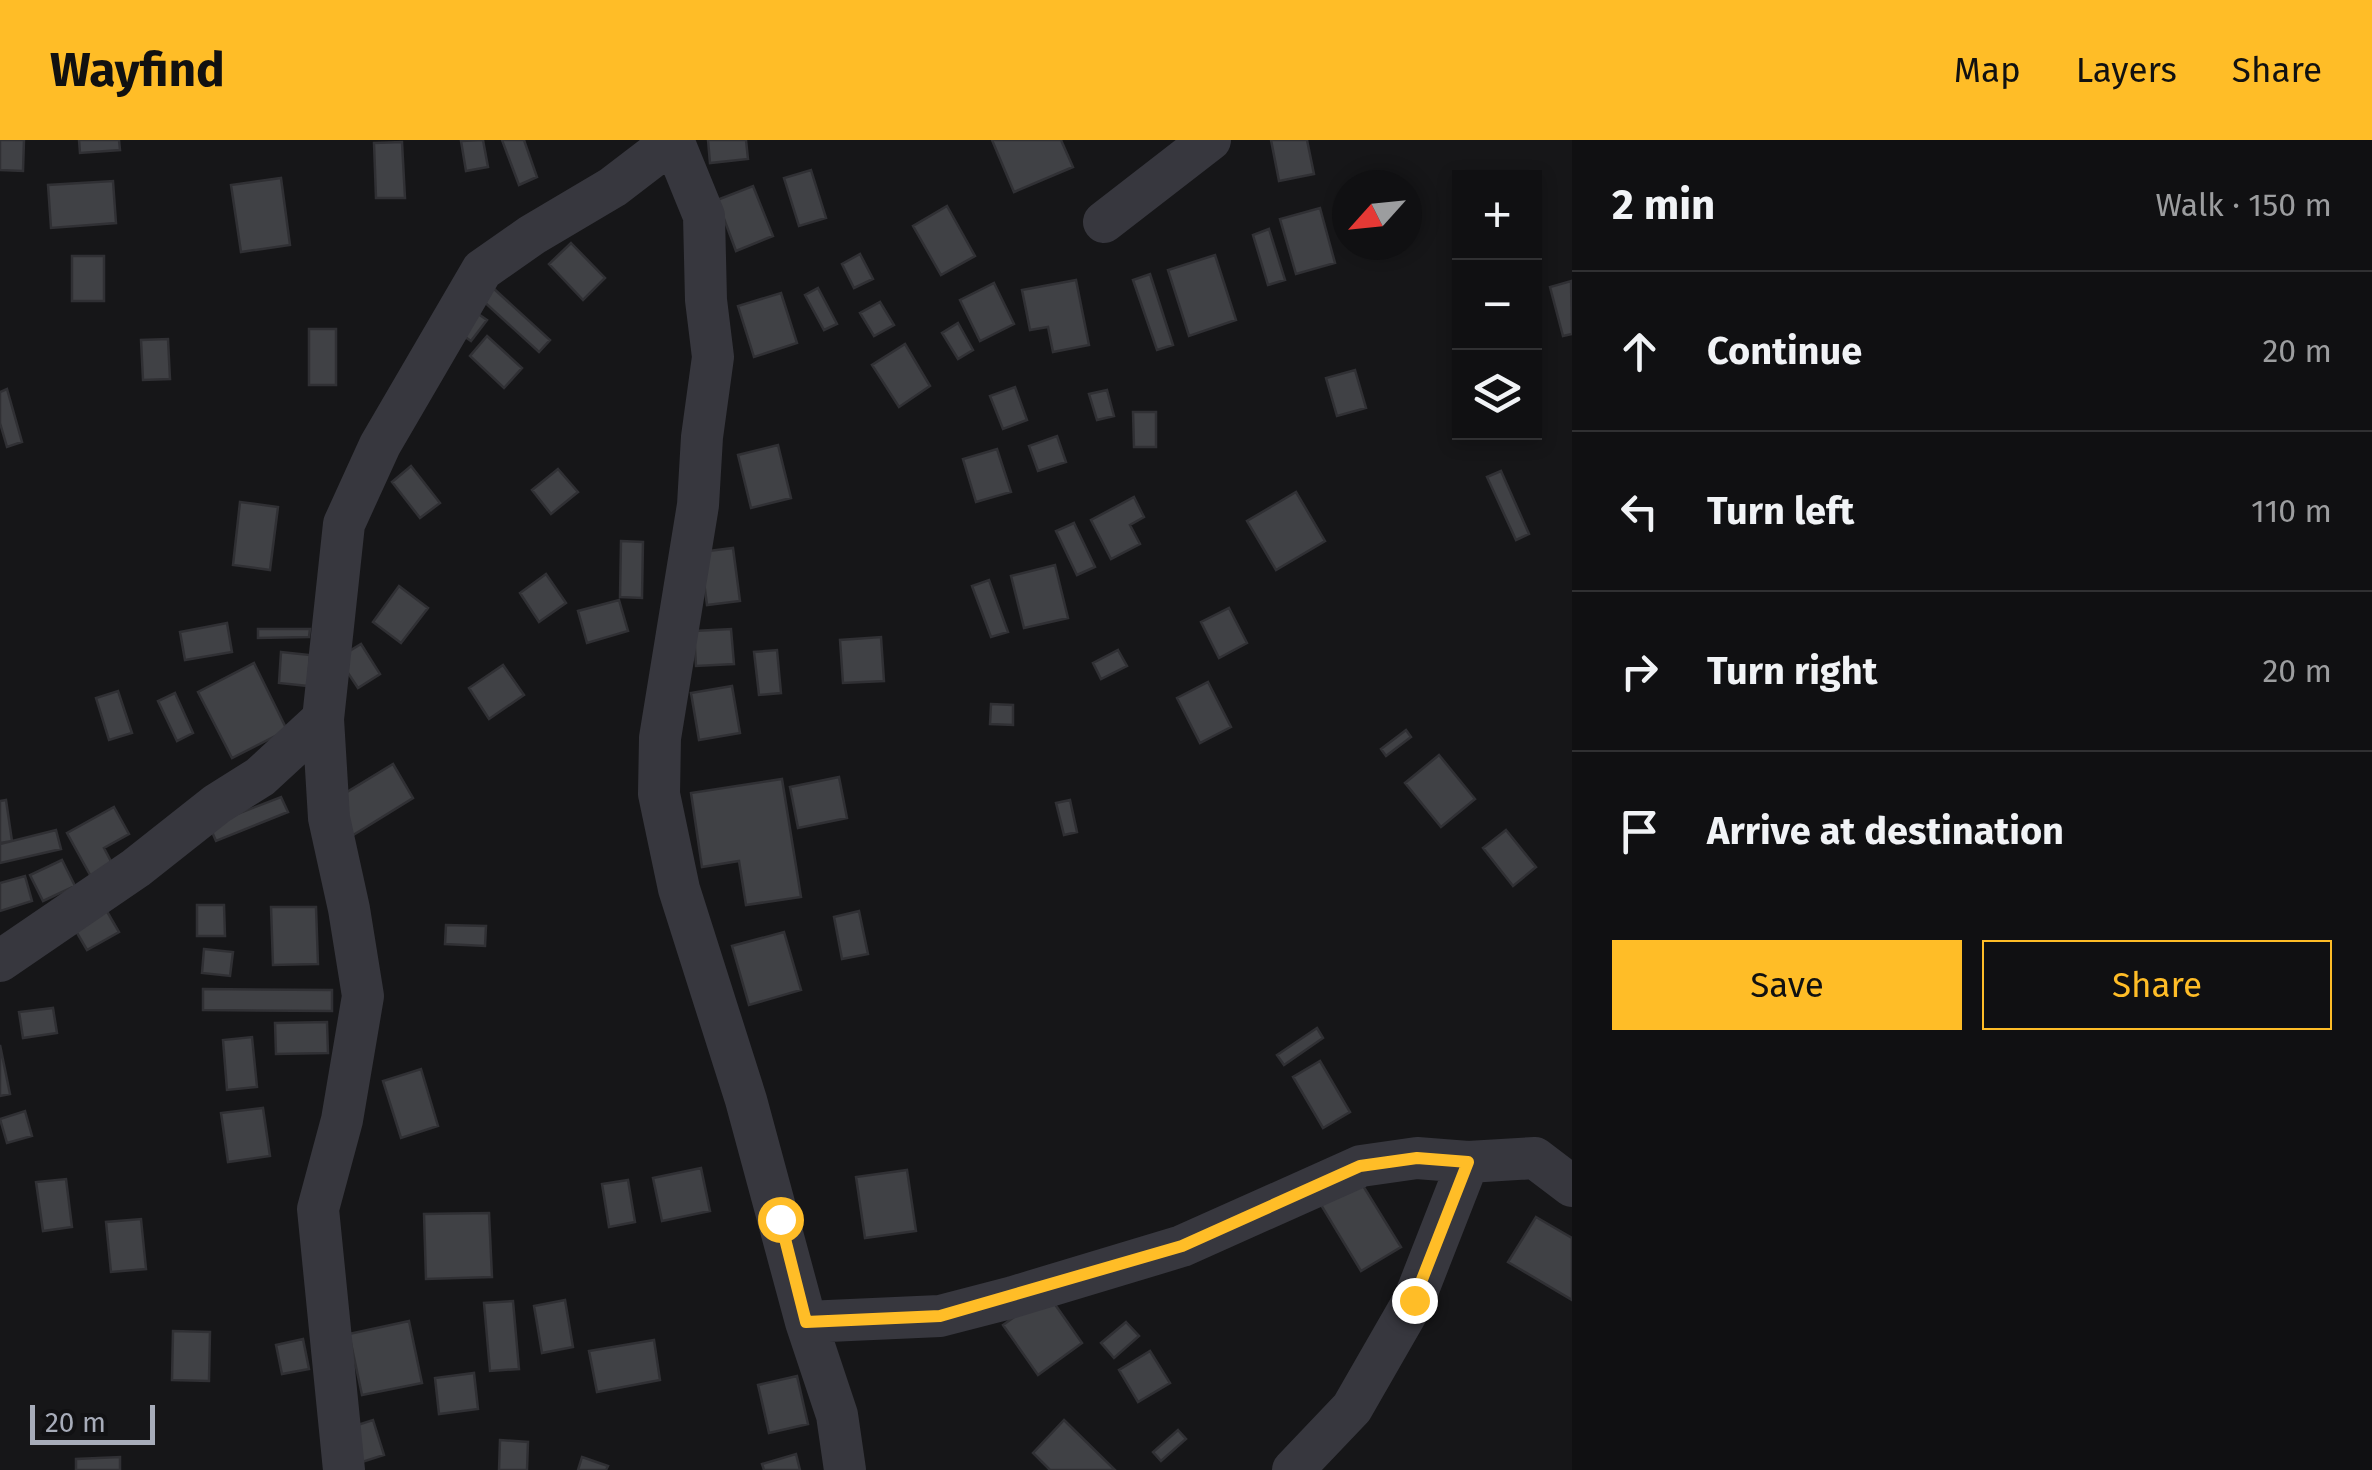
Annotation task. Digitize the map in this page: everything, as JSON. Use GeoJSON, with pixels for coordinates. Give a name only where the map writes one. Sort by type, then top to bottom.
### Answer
{"type":"FeatureCollection","features":[{"type":"Feature","properties":{"kind":"street"},"geometry":{"type":"LineString","coordinates":[[1104,222],[1210,140]]}},
{"type":"Feature","properties":{"kind":"street"},"geometry":{"type":"LineString","coordinates":[[344,1470],[318,1209],[342,1120],[363,996],[330,818],[323,719],[344,524],[380,445],[482,270],[613,187],[673,141],[704,216],[706,300],[713,358],[702,436],[698,505],[660,738],[659,794],[679,889],[746,1100],[806,1322],[837,1415],[845,1470]]}},
{"type":"Feature","properties":{"kind":"street"},"geometry":{"type":"LineString","coordinates":[[0,961],[260,777],[323,719]]}},
{"type":"Feature","properties":{"kind":"street"},"geometry":{"type":"LineString","coordinates":[[806,1322],[940,1316],[1182,1246],[1360,1166],[1417,1158],[1468,1162],[1535,1158],[1572,1186]]}},
{"type":"Feature","properties":{"kind":"street"},"geometry":{"type":"LineString","coordinates":[[1292,1470],[1352,1408],[1414,1300],[1468,1162]]}},
{"type":"Feature","properties":{"kind":"building"},"geometry":{"type":"Polygon","coordinates":[[[0,140],[24,140],[23,171],[0,170],[0,140]]]}},
{"type":"Feature","properties":{"kind":"building"},"geometry":{"type":"Polygon","coordinates":[[[79,140],[119,140],[120,150],[80,153],[79,140]]]}},
{"type":"Feature","properties":{"kind":"building"},"geometry":{"type":"Polygon","coordinates":[[[483,140],[488,167],[466,171],[461,141],[483,140]]]}},
{"type":"Feature","properties":{"kind":"building"},"geometry":{"type":"Polygon","coordinates":[[[502,140],[524,140],[537,177],[519,185],[502,140]]]}},
{"type":"Feature","properties":{"kind":"building"},"geometry":{"type":"Polygon","coordinates":[[[708,140],[746,140],[748,159],[710,163],[708,140]]]}},
{"type":"Feature","properties":{"kind":"building"},"geometry":{"type":"Polygon","coordinates":[[[992,140],[1061,140],[1073,167],[1014,192],[992,140]]]}},
{"type":"Feature","properties":{"kind":"building"},"geometry":{"type":"Polygon","coordinates":[[[1271,140],[1307,140],[1314,174],[1279,181],[1271,140]]]}},
{"type":"Feature","properties":{"kind":"building"},"geometry":{"type":"Polygon","coordinates":[[[402,142],[405,198],[376,198],[374,143],[402,142]]]}},
{"type":"Feature","properties":{"kind":"building"},"geometry":{"type":"Polygon","coordinates":[[[811,170],[826,218],[799,226],[784,178],[811,170]]]}},
{"type":"Feature","properties":{"kind":"building"},"geometry":{"type":"Polygon","coordinates":[[[281,178],[290,245],[241,252],[231,185],[281,178]]]}},
{"type":"Feature","properties":{"kind":"building"},"geometry":{"type":"Polygon","coordinates":[[[113,181],[116,223],[51,228],[48,185],[113,181]]]}},
{"type":"Feature","properties":{"kind":"building"},"geometry":{"type":"Polygon","coordinates":[[[753,186],[773,236],[736,251],[717,200],[753,186]]]}},
{"type":"Feature","properties":{"kind":"building"},"geometry":{"type":"Polygon","coordinates":[[[947,206],[975,256],[941,275],[913,226],[947,206]]]}},
{"type":"Feature","properties":{"kind":"building"},"geometry":{"type":"Polygon","coordinates":[[[1320,208],[1335,263],[1296,274],[1280,219],[1320,208]]]}},
{"type":"Feature","properties":{"kind":"building"},"geometry":{"type":"Polygon","coordinates":[[[1269,229],[1285,280],[1268,285],[1253,235],[1269,229]]]}},
{"type":"Feature","properties":{"kind":"building"},"geometry":{"type":"Polygon","coordinates":[[[571,243],[605,278],[583,300],[549,264],[571,243]]]}},
{"type":"Feature","properties":{"kind":"building"},"geometry":{"type":"Polygon","coordinates":[[[860,254],[873,279],[854,288],[842,264],[860,254]]]}},
{"type":"Feature","properties":{"kind":"building"},"geometry":{"type":"Polygon","coordinates":[[[1215,255],[1236,320],[1189,336],[1168,270],[1215,255]]]}},
{"type":"Feature","properties":{"kind":"building"},"geometry":{"type":"Polygon","coordinates":[[[72,256],[104,256],[104,301],[72,301],[72,256]]]}},
{"type":"Feature","properties":{"kind":"building"},"geometry":{"type":"Polygon","coordinates":[[[1150,274],[1173,345],[1157,350],[1133,280],[1150,274]]]}},
{"type":"Feature","properties":{"kind":"building"},"geometry":{"type":"Polygon","coordinates":[[[1076,280],[1089,345],[1053,352],[1048,327],[1030,330],[1022,290],[1076,280]]]}},
{"type":"Feature","properties":{"kind":"building"},"geometry":{"type":"Polygon","coordinates":[[[1571,281],[1572,334],[1563,336],[1550,287],[1571,281]]]}},
{"type":"Feature","properties":{"kind":"building"},"geometry":{"type":"Polygon","coordinates":[[[994,283],[1014,324],[980,341],[960,300],[994,283]]]}},
{"type":"Feature","properties":{"kind":"building"},"geometry":{"type":"Polygon","coordinates":[[[492,287],[550,340],[539,352],[481,299],[492,287]]]}},
{"type":"Feature","properties":{"kind":"building"},"geometry":{"type":"Polygon","coordinates":[[[818,288],[837,324],[824,330],[805,295],[818,288]]]}},
{"type":"Feature","properties":{"kind":"building"},"geometry":{"type":"Polygon","coordinates":[[[781,293],[797,343],[754,357],[738,306],[781,293]]]}},
{"type":"Feature","properties":{"kind":"building"},"geometry":{"type":"Polygon","coordinates":[[[880,302],[894,325],[874,336],[860,313],[880,302]]]}},
{"type":"Feature","properties":{"kind":"building"},"geometry":{"type":"Polygon","coordinates":[[[474,311],[487,320],[471,341],[458,332],[474,311]]]}},
{"type":"Feature","properties":{"kind":"building"},"geometry":{"type":"Polygon","coordinates":[[[958,323],[973,350],[958,359],[942,333],[958,323]]]}},
{"type":"Feature","properties":{"kind":"building"},"geometry":{"type":"Polygon","coordinates":[[[309,329],[336,329],[336,385],[309,385],[309,329]]]}},
{"type":"Feature","properties":{"kind":"building"},"geometry":{"type":"Polygon","coordinates":[[[487,336],[522,368],[504,388],[470,356],[487,336]]]}},
{"type":"Feature","properties":{"kind":"building"},"geometry":{"type":"Polygon","coordinates":[[[168,339],[170,379],[143,380],[141,340],[168,339]]]}},
{"type":"Feature","properties":{"kind":"building"},"geometry":{"type":"Polygon","coordinates":[[[905,344],[930,386],[899,407],[872,365],[905,344]]]}},
{"type":"Feature","properties":{"kind":"building"},"geometry":{"type":"Polygon","coordinates":[[[1355,370],[1366,408],[1337,416],[1326,378],[1355,370]]]}},
{"type":"Feature","properties":{"kind":"building"},"geometry":{"type":"Polygon","coordinates":[[[1015,387],[1027,420],[1003,429],[990,396],[1015,387]]]}},
{"type":"Feature","properties":{"kind":"building"},"geometry":{"type":"Polygon","coordinates":[[[7,389],[22,442],[7,447],[0,423],[0,392],[7,389]]]}},
{"type":"Feature","properties":{"kind":"building"},"geometry":{"type":"Polygon","coordinates":[[[1107,390],[1114,416],[1097,420],[1089,394],[1107,390]]]}},
{"type":"Feature","properties":{"kind":"building"},"geometry":{"type":"Polygon","coordinates":[[[1133,412],[1156,412],[1156,447],[1134,447],[1133,412]]]}},
{"type":"Feature","properties":{"kind":"building"},"geometry":{"type":"Polygon","coordinates":[[[1057,436],[1066,462],[1038,471],[1029,446],[1057,436]]]}},
{"type":"Feature","properties":{"kind":"building"},"geometry":{"type":"Polygon","coordinates":[[[778,445],[791,498],[751,508],[738,455],[778,445]]]}},
{"type":"Feature","properties":{"kind":"building"},"geometry":{"type":"Polygon","coordinates":[[[997,449],[1011,492],[976,502],[963,459],[997,449]]]}},
{"type":"Feature","properties":{"kind":"building"},"geometry":{"type":"Polygon","coordinates":[[[411,466],[440,503],[420,518],[392,482],[411,466]]]}},
{"type":"Feature","properties":{"kind":"building"},"geometry":{"type":"Polygon","coordinates":[[[558,469],[578,492],[551,514],[532,490],[558,469]]]}},
{"type":"Feature","properties":{"kind":"building"},"geometry":{"type":"Polygon","coordinates":[[[1501,471],[1529,534],[1516,540],[1487,477],[1501,471]]]}},
{"type":"Feature","properties":{"kind":"building"},"geometry":{"type":"Polygon","coordinates":[[[1296,492],[1325,541],[1276,570],[1247,521],[1296,492]]]}},
{"type":"Feature","properties":{"kind":"building"},"geometry":{"type":"Polygon","coordinates":[[[1134,497],[1144,517],[1130,525],[1140,544],[1111,559],[1091,520],[1134,497]]]}},
{"type":"Feature","properties":{"kind":"building"},"geometry":{"type":"Polygon","coordinates":[[[240,502],[278,507],[270,570],[233,565],[240,502]]]}},
{"type":"Feature","properties":{"kind":"building"},"geometry":{"type":"Polygon","coordinates":[[[1074,523],[1095,567],[1077,575],[1056,531],[1074,523]]]}},
{"type":"Feature","properties":{"kind":"building"},"geometry":{"type":"Polygon","coordinates":[[[621,541],[643,542],[642,598],[620,597],[621,541]]]}},
{"type":"Feature","properties":{"kind":"building"},"geometry":{"type":"Polygon","coordinates":[[[733,548],[740,601],[707,605],[700,552],[733,548]]]}},
{"type":"Feature","properties":{"kind":"building"},"geometry":{"type":"Polygon","coordinates":[[[1055,565],[1068,618],[1024,628],[1011,576],[1055,565]]]}},
{"type":"Feature","properties":{"kind":"building"},"geometry":{"type":"Polygon","coordinates":[[[546,574],[566,603],[539,622],[520,593],[546,574]]]}},
{"type":"Feature","properties":{"kind":"building"},"geometry":{"type":"Polygon","coordinates":[[[989,580],[1008,632],[991,637],[972,586],[989,580]]]}},
{"type":"Feature","properties":{"kind":"building"},"geometry":{"type":"Polygon","coordinates":[[[399,586],[428,608],[401,643],[373,622],[399,586]]]}},
{"type":"Feature","properties":{"kind":"building"},"geometry":{"type":"Polygon","coordinates":[[[619,600],[628,631],[587,643],[578,611],[619,600]]]}},
{"type":"Feature","properties":{"kind":"building"},"geometry":{"type":"Polygon","coordinates":[[[1229,608],[1247,643],[1219,658],[1201,622],[1229,608]]]}},
{"type":"Feature","properties":{"kind":"building"},"geometry":{"type":"Polygon","coordinates":[[[227,623],[232,652],[185,660],[180,632],[227,623]]]}},
{"type":"Feature","properties":{"kind":"building"},"geometry":{"type":"Polygon","coordinates":[[[258,629],[310,629],[309,637],[258,638],[258,629]]]}},
{"type":"Feature","properties":{"kind":"building"},"geometry":{"type":"Polygon","coordinates":[[[731,629],[734,664],[696,666],[694,631],[731,629]]]}},
{"type":"Feature","properties":{"kind":"building"},"geometry":{"type":"Polygon","coordinates":[[[881,637],[884,681],[843,683],[840,640],[881,637]]]}},
{"type":"Feature","properties":{"kind":"building"},"geometry":{"type":"Polygon","coordinates":[[[361,644],[380,674],[358,688],[338,658],[361,644]]]}},
{"type":"Feature","properties":{"kind":"building"},"geometry":{"type":"Polygon","coordinates":[[[777,650],[781,693],[759,695],[754,652],[777,650]]]}},
{"type":"Feature","properties":{"kind":"building"},"geometry":{"type":"Polygon","coordinates":[[[1118,650],[1127,666],[1101,679],[1093,663],[1118,650]]]}},
{"type":"Feature","properties":{"kind":"building"},"geometry":{"type":"Polygon","coordinates":[[[281,652],[310,655],[308,686],[279,683],[281,652]]]}},
{"type":"Feature","properties":{"kind":"building"},"geometry":{"type":"Polygon","coordinates":[[[254,663],[287,730],[232,758],[198,692],[254,663]]]}},
{"type":"Feature","properties":{"kind":"building"},"geometry":{"type":"Polygon","coordinates":[[[503,665],[524,695],[489,719],[469,688],[503,665]]]}},
{"type":"Feature","properties":{"kind":"building"},"geometry":{"type":"Polygon","coordinates":[[[1208,682],[1231,727],[1200,743],[1177,698],[1208,682]]]}},
{"type":"Feature","properties":{"kind":"building"},"geometry":{"type":"Polygon","coordinates":[[[732,686],[740,733],[699,740],[691,693],[732,686]]]}},
{"type":"Feature","properties":{"kind":"building"},"geometry":{"type":"Polygon","coordinates":[[[118,691],[132,733],[109,740],[96,698],[118,691]]]}},
{"type":"Feature","properties":{"kind":"building"},"geometry":{"type":"Polygon","coordinates":[[[175,693],[193,733],[177,741],[158,701],[175,693]]]}},
{"type":"Feature","properties":{"kind":"building"},"geometry":{"type":"Polygon","coordinates":[[[991,704],[1013,705],[1013,725],[990,724],[991,704]]]}},
{"type":"Feature","properties":{"kind":"building"},"geometry":{"type":"Polygon","coordinates":[[[1406,730],[1411,737],[1386,756],[1381,749],[1406,730]]]}},
{"type":"Feature","properties":{"kind":"building"},"geometry":{"type":"Polygon","coordinates":[[[1439,755],[1475,799],[1441,827],[1405,783],[1439,755]]]}},
{"type":"Feature","properties":{"kind":"building"},"geometry":{"type":"Polygon","coordinates":[[[393,764],[413,798],[350,837],[329,803],[393,764]]]}},
{"type":"Feature","properties":{"kind":"building"},"geometry":{"type":"Polygon","coordinates":[[[839,777],[847,818],[798,828],[790,787],[839,777]]]}},
{"type":"Feature","properties":{"kind":"building"},"geometry":{"type":"Polygon","coordinates":[[[782,779],[801,897],[746,905],[739,861],[702,867],[691,793],[782,779]]]}},
{"type":"Feature","properties":{"kind":"building"},"geometry":{"type":"Polygon","coordinates":[[[281,797],[288,812],[216,841],[209,825],[281,797]]]}},
{"type":"Feature","properties":{"kind":"building"},"geometry":{"type":"Polygon","coordinates":[[[6,800],[12,841],[0,843],[0,801],[6,800]]]}},
{"type":"Feature","properties":{"kind":"building"},"geometry":{"type":"Polygon","coordinates":[[[1070,800],[1077,832],[1064,835],[1056,803],[1070,800]]]}},
{"type":"Feature","properties":{"kind":"building"},"geometry":{"type":"Polygon","coordinates":[[[114,807],[129,834],[104,848],[116,871],[94,882],[67,833],[114,807]]]}},
{"type":"Feature","properties":{"kind":"building"},"geometry":{"type":"Polygon","coordinates":[[[56,830],[61,849],[0,863],[0,844],[56,830]]]}},
{"type":"Feature","properties":{"kind":"building"},"geometry":{"type":"Polygon","coordinates":[[[1506,830],[1536,867],[1513,886],[1483,848],[1506,830]]]}},
{"type":"Feature","properties":{"kind":"building"},"geometry":{"type":"Polygon","coordinates":[[[62,860],[75,886],[43,901],[30,875],[62,860]]]}},
{"type":"Feature","properties":{"kind":"building"},"geometry":{"type":"Polygon","coordinates":[[[25,876],[32,901],[0,911],[0,883],[25,876]]]}},
{"type":"Feature","properties":{"kind":"building"},"geometry":{"type":"Polygon","coordinates":[[[197,905],[224,905],[225,936],[197,936],[197,905]]]}},
{"type":"Feature","properties":{"kind":"building"},"geometry":{"type":"Polygon","coordinates":[[[271,907],[316,907],[318,964],[273,965],[271,907]]]}},
{"type":"Feature","properties":{"kind":"building"},"geometry":{"type":"Polygon","coordinates":[[[105,908],[119,932],[87,950],[73,926],[105,908]]]}},
{"type":"Feature","properties":{"kind":"building"},"geometry":{"type":"Polygon","coordinates":[[[859,911],[868,954],[842,959],[834,917],[859,911]]]}},
{"type":"Feature","properties":{"kind":"building"},"geometry":{"type":"Polygon","coordinates":[[[446,925],[486,926],[485,946],[445,944],[446,925]]]}},
{"type":"Feature","properties":{"kind":"building"},"geometry":{"type":"Polygon","coordinates":[[[784,932],[801,990],[749,1005],[732,946],[784,932]]]}},
{"type":"Feature","properties":{"kind":"building"},"geometry":{"type":"Polygon","coordinates":[[[204,949],[233,952],[230,976],[202,973],[204,949]]]}},
{"type":"Feature","properties":{"kind":"building"},"geometry":{"type":"Polygon","coordinates":[[[203,989],[332,990],[332,1011],[203,1010],[203,989]]]}},
{"type":"Feature","properties":{"kind":"building"},"geometry":{"type":"Polygon","coordinates":[[[53,1008],[57,1033],[23,1038],[19,1012],[53,1008]]]}},
{"type":"Feature","properties":{"kind":"building"},"geometry":{"type":"Polygon","coordinates":[[[327,1022],[328,1053],[276,1054],[275,1023],[327,1022]]]}},
{"type":"Feature","properties":{"kind":"building"},"geometry":{"type":"Polygon","coordinates":[[[1317,1028],[1323,1038],[1284,1065],[1277,1055],[1317,1028]]]}},
{"type":"Feature","properties":{"kind":"building"},"geometry":{"type":"Polygon","coordinates":[[[252,1037],[257,1087],[227,1090],[223,1040],[252,1037]]]}},
{"type":"Feature","properties":{"kind":"building"},"geometry":{"type":"Polygon","coordinates":[[[0,1045],[10,1094],[0,1096],[0,1045]]]}},
{"type":"Feature","properties":{"kind":"building"},"geometry":{"type":"Polygon","coordinates":[[[1320,1061],[1350,1112],[1323,1128],[1293,1077],[1320,1061]]]}},
{"type":"Feature","properties":{"kind":"building"},"geometry":{"type":"Polygon","coordinates":[[[421,1069],[438,1126],[401,1138],[383,1081],[421,1069]]]}},
{"type":"Feature","properties":{"kind":"building"},"geometry":{"type":"Polygon","coordinates":[[[263,1108],[270,1156],[228,1162],[221,1113],[263,1108]]]}},
{"type":"Feature","properties":{"kind":"building"},"geometry":{"type":"Polygon","coordinates":[[[25,1111],[32,1136],[7,1143],[0,1119],[25,1111]]]}},
{"type":"Feature","properties":{"kind":"building"},"geometry":{"type":"Polygon","coordinates":[[[701,1168],[710,1211],[662,1221],[653,1178],[701,1168]]]}},
{"type":"Feature","properties":{"kind":"building"},"geometry":{"type":"Polygon","coordinates":[[[907,1170],[916,1231],[865,1238],[856,1177],[907,1170]]]}},
{"type":"Feature","properties":{"kind":"building"},"geometry":{"type":"Polygon","coordinates":[[[1357,1176],[1401,1247],[1361,1271],[1318,1200],[1357,1176]]]}},
{"type":"Feature","properties":{"kind":"building"},"geometry":{"type":"Polygon","coordinates":[[[66,1179],[72,1227],[43,1231],[36,1182],[66,1179]]]}},
{"type":"Feature","properties":{"kind":"building"},"geometry":{"type":"Polygon","coordinates":[[[628,1180],[635,1222],[609,1227],[602,1184],[628,1180]]]}},
{"type":"Feature","properties":{"kind":"building"},"geometry":{"type":"Polygon","coordinates":[[[489,1213],[492,1277],[426,1279],[424,1214],[489,1213]]]}},
{"type":"Feature","properties":{"kind":"building"},"geometry":{"type":"Polygon","coordinates":[[[1536,1217],[1572,1238],[1572,1300],[1508,1262],[1536,1217]]]}},
{"type":"Feature","properties":{"kind":"building"},"geometry":{"type":"Polygon","coordinates":[[[141,1219],[146,1269],[111,1272],[106,1222],[141,1219]]]}},
{"type":"Feature","properties":{"kind":"building"},"geometry":{"type":"Polygon","coordinates":[[[1047,1293],[1082,1343],[1038,1375],[1003,1325],[1047,1293]]]}},
{"type":"Feature","properties":{"kind":"building"},"geometry":{"type":"Polygon","coordinates":[[[565,1300],[573,1347],[542,1353],[534,1306],[565,1300]]]}},
{"type":"Feature","properties":{"kind":"building"},"geometry":{"type":"Polygon","coordinates":[[[513,1301],[519,1369],[490,1371],[484,1303],[513,1301]]]}},
{"type":"Feature","properties":{"kind":"building"},"geometry":{"type":"Polygon","coordinates":[[[409,1321],[422,1383],[362,1395],[349,1334],[409,1321]]]}},
{"type":"Feature","properties":{"kind":"building"},"geometry":{"type":"Polygon","coordinates":[[[1126,1322],[1139,1336],[1114,1358],[1101,1343],[1126,1322]]]}},
{"type":"Feature","properties":{"kind":"building"},"geometry":{"type":"Polygon","coordinates":[[[173,1331],[210,1332],[209,1381],[172,1380],[173,1331]]]}},
{"type":"Feature","properties":{"kind":"building"},"geometry":{"type":"Polygon","coordinates":[[[303,1339],[309,1369],[282,1374],[276,1345],[303,1339]]]}},
{"type":"Feature","properties":{"kind":"building"},"geometry":{"type":"Polygon","coordinates":[[[654,1340],[660,1380],[597,1392],[589,1351],[654,1340]]]}},
{"type":"Feature","properties":{"kind":"building"},"geometry":{"type":"Polygon","coordinates":[[[1150,1351],[1170,1383],[1138,1402],[1119,1370],[1150,1351]]]}},
{"type":"Feature","properties":{"kind":"building"},"geometry":{"type":"Polygon","coordinates":[[[474,1373],[478,1409],[439,1414],[435,1378],[474,1373]]]}},
{"type":"Feature","properties":{"kind":"building"},"geometry":{"type":"Polygon","coordinates":[[[797,1376],[808,1424],[769,1433],[758,1385],[797,1376]]]}},
{"type":"Feature","properties":{"kind":"building"},"geometry":{"type":"Polygon","coordinates":[[[373,1420],[384,1455],[359,1463],[348,1428],[373,1420]]]}},
{"type":"Feature","properties":{"kind":"building"},"geometry":{"type":"Polygon","coordinates":[[[1064,1420],[1115,1470],[1050,1470],[1033,1453],[1064,1420]]]}},
{"type":"Feature","properties":{"kind":"building"},"geometry":{"type":"Polygon","coordinates":[[[1178,1430],[1186,1439],[1161,1461],[1153,1452],[1178,1430]]]}},
{"type":"Feature","properties":{"kind":"building"},"geometry":{"type":"Polygon","coordinates":[[[500,1440],[528,1442],[527,1470],[499,1470],[500,1440]]]}},
{"type":"Feature","properties":{"kind":"building"},"geometry":{"type":"Polygon","coordinates":[[[796,1454],[800,1470],[764,1470],[762,1464],[796,1454]]]}},
{"type":"Feature","properties":{"kind":"building"},"geometry":{"type":"Polygon","coordinates":[[[120,1457],[120,1470],[76,1470],[76,1459],[120,1457]]]}},
{"type":"Feature","properties":{"kind":"building"},"geometry":{"type":"Polygon","coordinates":[[[582,1457],[608,1466],[606,1470],[578,1470],[582,1457]]]}},
{"type":"Feature","properties":{"kind":"route"},"geometry":{"type":"LineString","coordinates":[[780,1219],[806,1322],[940,1316],[1182,1246],[1360,1166],[1417,1158],[1468,1162],[1414,1300]]}}]}
